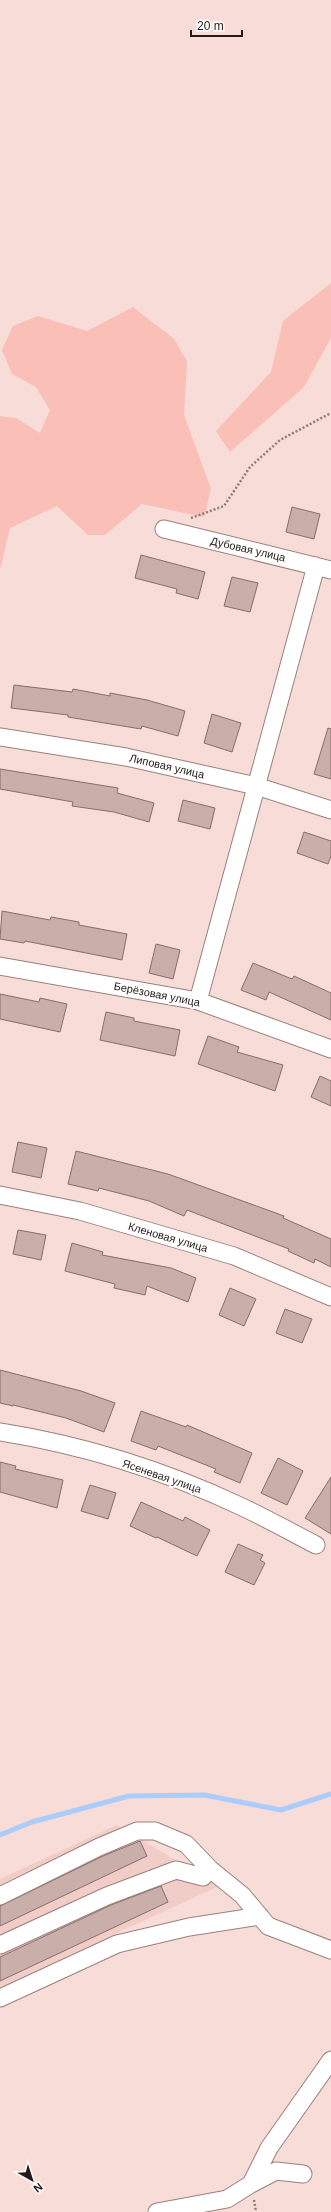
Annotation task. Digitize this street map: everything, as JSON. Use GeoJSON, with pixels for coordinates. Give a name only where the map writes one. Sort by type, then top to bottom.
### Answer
{"type":"FeatureCollection","features":[{"type":"Feature","properties":{"kind":"street","name":"Дубовая улица"},"geometry":{"type":"LineString","coordinates":[[164,529],[324,568]]}},
{"type":"Feature","properties":{"kind":"street"},"geometry":{"type":"LineString","coordinates":[[198,1001],[256,786],[324,568]]}},
{"type":"Feature","properties":{"kind":"street","name":"Липовая улица"},"geometry":{"type":"LineString","coordinates":[[0,737],[126,757],[256,786],[331,810]]}},
{"type":"Feature","properties":{"kind":"street","name":"Берёзовая улица"},"geometry":{"type":"LineString","coordinates":[[0,966],[198,1001],[331,1049]]}},
{"type":"Feature","properties":{"kind":"street","name":"Кленовая улица"},"geometry":{"type":"LineString","coordinates":[[0,1195],[80,1211],[234,1256],[331,1297]]}},
{"type":"Feature","properties":{"kind":"street","name":"Ясеневая улица"},"geometry":{"type":"LineString","coordinates":[[0,1432],[47,1440],[162,1474],[240,1506],[316,1545]]}},
{"type":"Feature","properties":{"kind":"street"},"geometry":{"type":"LineString","coordinates":[[0,1896],[99,1847],[137,1831],[155,1831],[186,1844],[210,1870],[242,1895],[268,1926],[331,1950]]}},
{"type":"Feature","properties":{"kind":"street"},"geometry":{"type":"LineString","coordinates":[[0,1945],[107,1896],[176,1870],[203,1877],[210,1870]]}},
{"type":"Feature","properties":{"kind":"street"},"geometry":{"type":"LineString","coordinates":[[0,1998],[117,1944],[189,1926],[260,1916]]}},
{"type":"Feature","properties":{"kind":"street"},"geometry":{"type":"LineString","coordinates":[[251,2184],[269,2148],[331,2060]]}},
{"type":"Feature","properties":{"kind":"street"},"geometry":{"type":"LineString","coordinates":[[157,2212],[227,2199],[276,2171],[303,2174]]}},
{"type":"Feature","properties":{"kind":"path"},"geometry":{"type":"LineString","coordinates":[[164,529],[224,506],[250,467],[280,440],[331,413]]}},
{"type":"Feature","properties":{"kind":"shaded area"},"geometry":{"type":"Polygon","coordinates":[[[331,283],[331,338],[304,387],[230,452],[216,431],[271,372],[283,321],[331,283]]]}},
{"type":"Feature","properties":{"kind":"shaded area"},"geometry":{"type":"Polygon","coordinates":[[[133,307],[174,339],[187,361],[184,415],[211,489],[204,517],[142,504],[105,535],[88,535],[57,506],[10,528],[0,570],[0,416],[16,418],[40,433],[50,410],[36,387],[12,374],[2,350],[13,326],[38,316],[87,331],[133,307]]]}},
{"type":"Feature","properties":{"kind":"shaded area"},"geometry":{"type":"Polygon","coordinates":[[[117,1825],[219,1886],[0,1987],[0,1879],[117,1825]]]}},
{"type":"Feature","properties":{"kind":"building"},"geometry":{"type":"Polygon","coordinates":[[[292,507],[320,514],[314,539],[286,532],[292,507]]]}},
{"type":"Feature","properties":{"kind":"building"},"geometry":{"type":"Polygon","coordinates":[[[141,555],[205,572],[198,599],[176,593],[177,589],[135,578],[141,555]]]}},
{"type":"Feature","properties":{"kind":"building"},"geometry":{"type":"Polygon","coordinates":[[[232,577],[258,583],[250,612],[224,606],[232,577]]]}},
{"type":"Feature","properties":{"kind":"building"},"geometry":{"type":"Polygon","coordinates":[[[14,685],[72,692],[73,689],[110,696],[110,693],[147,700],[185,711],[178,736],[142,726],[141,729],[68,717],[68,715],[11,708],[14,685]]]}},
{"type":"Feature","properties":{"kind":"building"},"geometry":{"type":"Polygon","coordinates":[[[212,714],[241,723],[232,752],[204,743],[212,714]]]}},
{"type":"Feature","properties":{"kind":"building"},"geometry":{"type":"Polygon","coordinates":[[[328,728],[331,729],[331,779],[314,774],[328,728]]]}},
{"type":"Feature","properties":{"kind":"building"},"geometry":{"type":"Polygon","coordinates":[[[0,769],[118,788],[117,793],[154,803],[149,822],[114,812],[72,806],[73,802],[0,789],[0,769]]]}},
{"type":"Feature","properties":{"kind":"building"},"geometry":{"type":"Polygon","coordinates":[[[183,800],[215,808],[210,829],[178,821],[183,800]]]}},
{"type":"Feature","properties":{"kind":"building"},"geometry":{"type":"Polygon","coordinates":[[[304,832],[331,841],[331,856],[328,864],[297,853],[304,832]]]}},
{"type":"Feature","properties":{"kind":"building"},"geometry":{"type":"Polygon","coordinates":[[[2,911],[50,920],[51,917],[79,922],[79,925],[127,934],[122,960],[25,941],[24,943],[0,939],[2,911]]]}},
{"type":"Feature","properties":{"kind":"building"},"geometry":{"type":"Polygon","coordinates":[[[156,944],[180,950],[173,979],[149,973],[156,944]]]}},
{"type":"Feature","properties":{"kind":"building"},"geometry":{"type":"Polygon","coordinates":[[[253,963],[292,979],[294,976],[331,993],[331,1020],[269,992],[266,1000],[241,990],[253,963]]]}},
{"type":"Feature","properties":{"kind":"building"},"geometry":{"type":"Polygon","coordinates":[[[0,994],[39,1002],[40,998],[67,1004],[60,1032],[0,1019],[0,994]]]}},
{"type":"Feature","properties":{"kind":"building"},"geometry":{"type":"Polygon","coordinates":[[[106,1012],[134,1018],[134,1021],[180,1030],[175,1056],[100,1040],[106,1012]]]}},
{"type":"Feature","properties":{"kind":"building"},"geometry":{"type":"Polygon","coordinates":[[[208,1036],[239,1047],[237,1052],[283,1065],[275,1091],[198,1064],[208,1036]]]}},
{"type":"Feature","properties":{"kind":"building"},"geometry":{"type":"Polygon","coordinates":[[[320,1076],[331,1081],[331,1106],[311,1097],[320,1076]]]}},
{"type":"Feature","properties":{"kind":"building"},"geometry":{"type":"Polygon","coordinates":[[[18,1142],[47,1148],[41,1178],[12,1172],[18,1142]]]}},
{"type":"Feature","properties":{"kind":"building"},"geometry":{"type":"Polygon","coordinates":[[[76,1151],[168,1174],[284,1216],[283,1218],[331,1239],[331,1267],[315,1259],[314,1263],[288,1251],[289,1249],[187,1210],[184,1216],[149,1201],[99,1188],[98,1191],[68,1184],[76,1151]]]}},
{"type":"Feature","properties":{"kind":"building"},"geometry":{"type":"Polygon","coordinates":[[[18,1230],[46,1235],[41,1260],[13,1254],[18,1230]]]}},
{"type":"Feature","properties":{"kind":"building"},"geometry":{"type":"Polygon","coordinates":[[[72,1243],[103,1252],[102,1255],[171,1268],[196,1278],[188,1302],[147,1286],[145,1295],[114,1288],[115,1284],[65,1271],[72,1243]]]}},
{"type":"Feature","properties":{"kind":"building"},"geometry":{"type":"Polygon","coordinates":[[[230,1288],[256,1299],[244,1326],[219,1315],[230,1288]]]}},
{"type":"Feature","properties":{"kind":"building"},"geometry":{"type":"Polygon","coordinates":[[[285,1309],[312,1319],[302,1343],[276,1333],[285,1309]]]}},
{"type":"Feature","properties":{"kind":"building"},"geometry":{"type":"Polygon","coordinates":[[[0,1370],[81,1391],[115,1403],[104,1432],[66,1418],[0,1403],[0,1370]]]}},
{"type":"Feature","properties":{"kind":"building"},"geometry":{"type":"Polygon","coordinates":[[[141,1411],[186,1427],[187,1425],[252,1453],[240,1483],[214,1472],[216,1469],[158,1446],[156,1450],[131,1441],[141,1411]]]}},
{"type":"Feature","properties":{"kind":"building"},"geometry":{"type":"Polygon","coordinates":[[[278,1458],[303,1471],[287,1505],[261,1493],[278,1458]]]}},
{"type":"Feature","properties":{"kind":"building"},"geometry":{"type":"Polygon","coordinates":[[[0,1462],[16,1466],[15,1469],[63,1480],[57,1508],[0,1492],[0,1462]]]}},
{"type":"Feature","properties":{"kind":"building"},"geometry":{"type":"Polygon","coordinates":[[[331,1477],[331,1534],[305,1518],[331,1477]]]}},
{"type":"Feature","properties":{"kind":"building"},"geometry":{"type":"Polygon","coordinates":[[[90,1485],[116,1493],[108,1519],[81,1511],[90,1485]]]}},
{"type":"Feature","properties":{"kind":"building"},"geometry":{"type":"Polygon","coordinates":[[[141,1502],[183,1521],[185,1517],[210,1530],[197,1556],[130,1526],[141,1502]]]}},
{"type":"Feature","properties":{"kind":"building"},"geometry":{"type":"Polygon","coordinates":[[[238,1544],[263,1555],[260,1560],[265,1563],[254,1585],[225,1572],[238,1544]]]}},
{"type":"Feature","properties":{"kind":"building"},"geometry":{"type":"Polygon","coordinates":[[[140,1841],[147,1856],[0,1926],[0,1906],[103,1856],[140,1841]]]}},
{"type":"Feature","properties":{"kind":"building"},"geometry":{"type":"Polygon","coordinates":[[[161,1886],[168,1902],[0,1981],[0,1957],[111,1905],[161,1886]]]}},
{"type":"Feature","properties":{"kind":"waterway"},"geometry":{"type":"LineString","coordinates":[[0,1835],[32,1822],[129,1796],[204,1795],[281,1810],[331,1794]]}}]}
